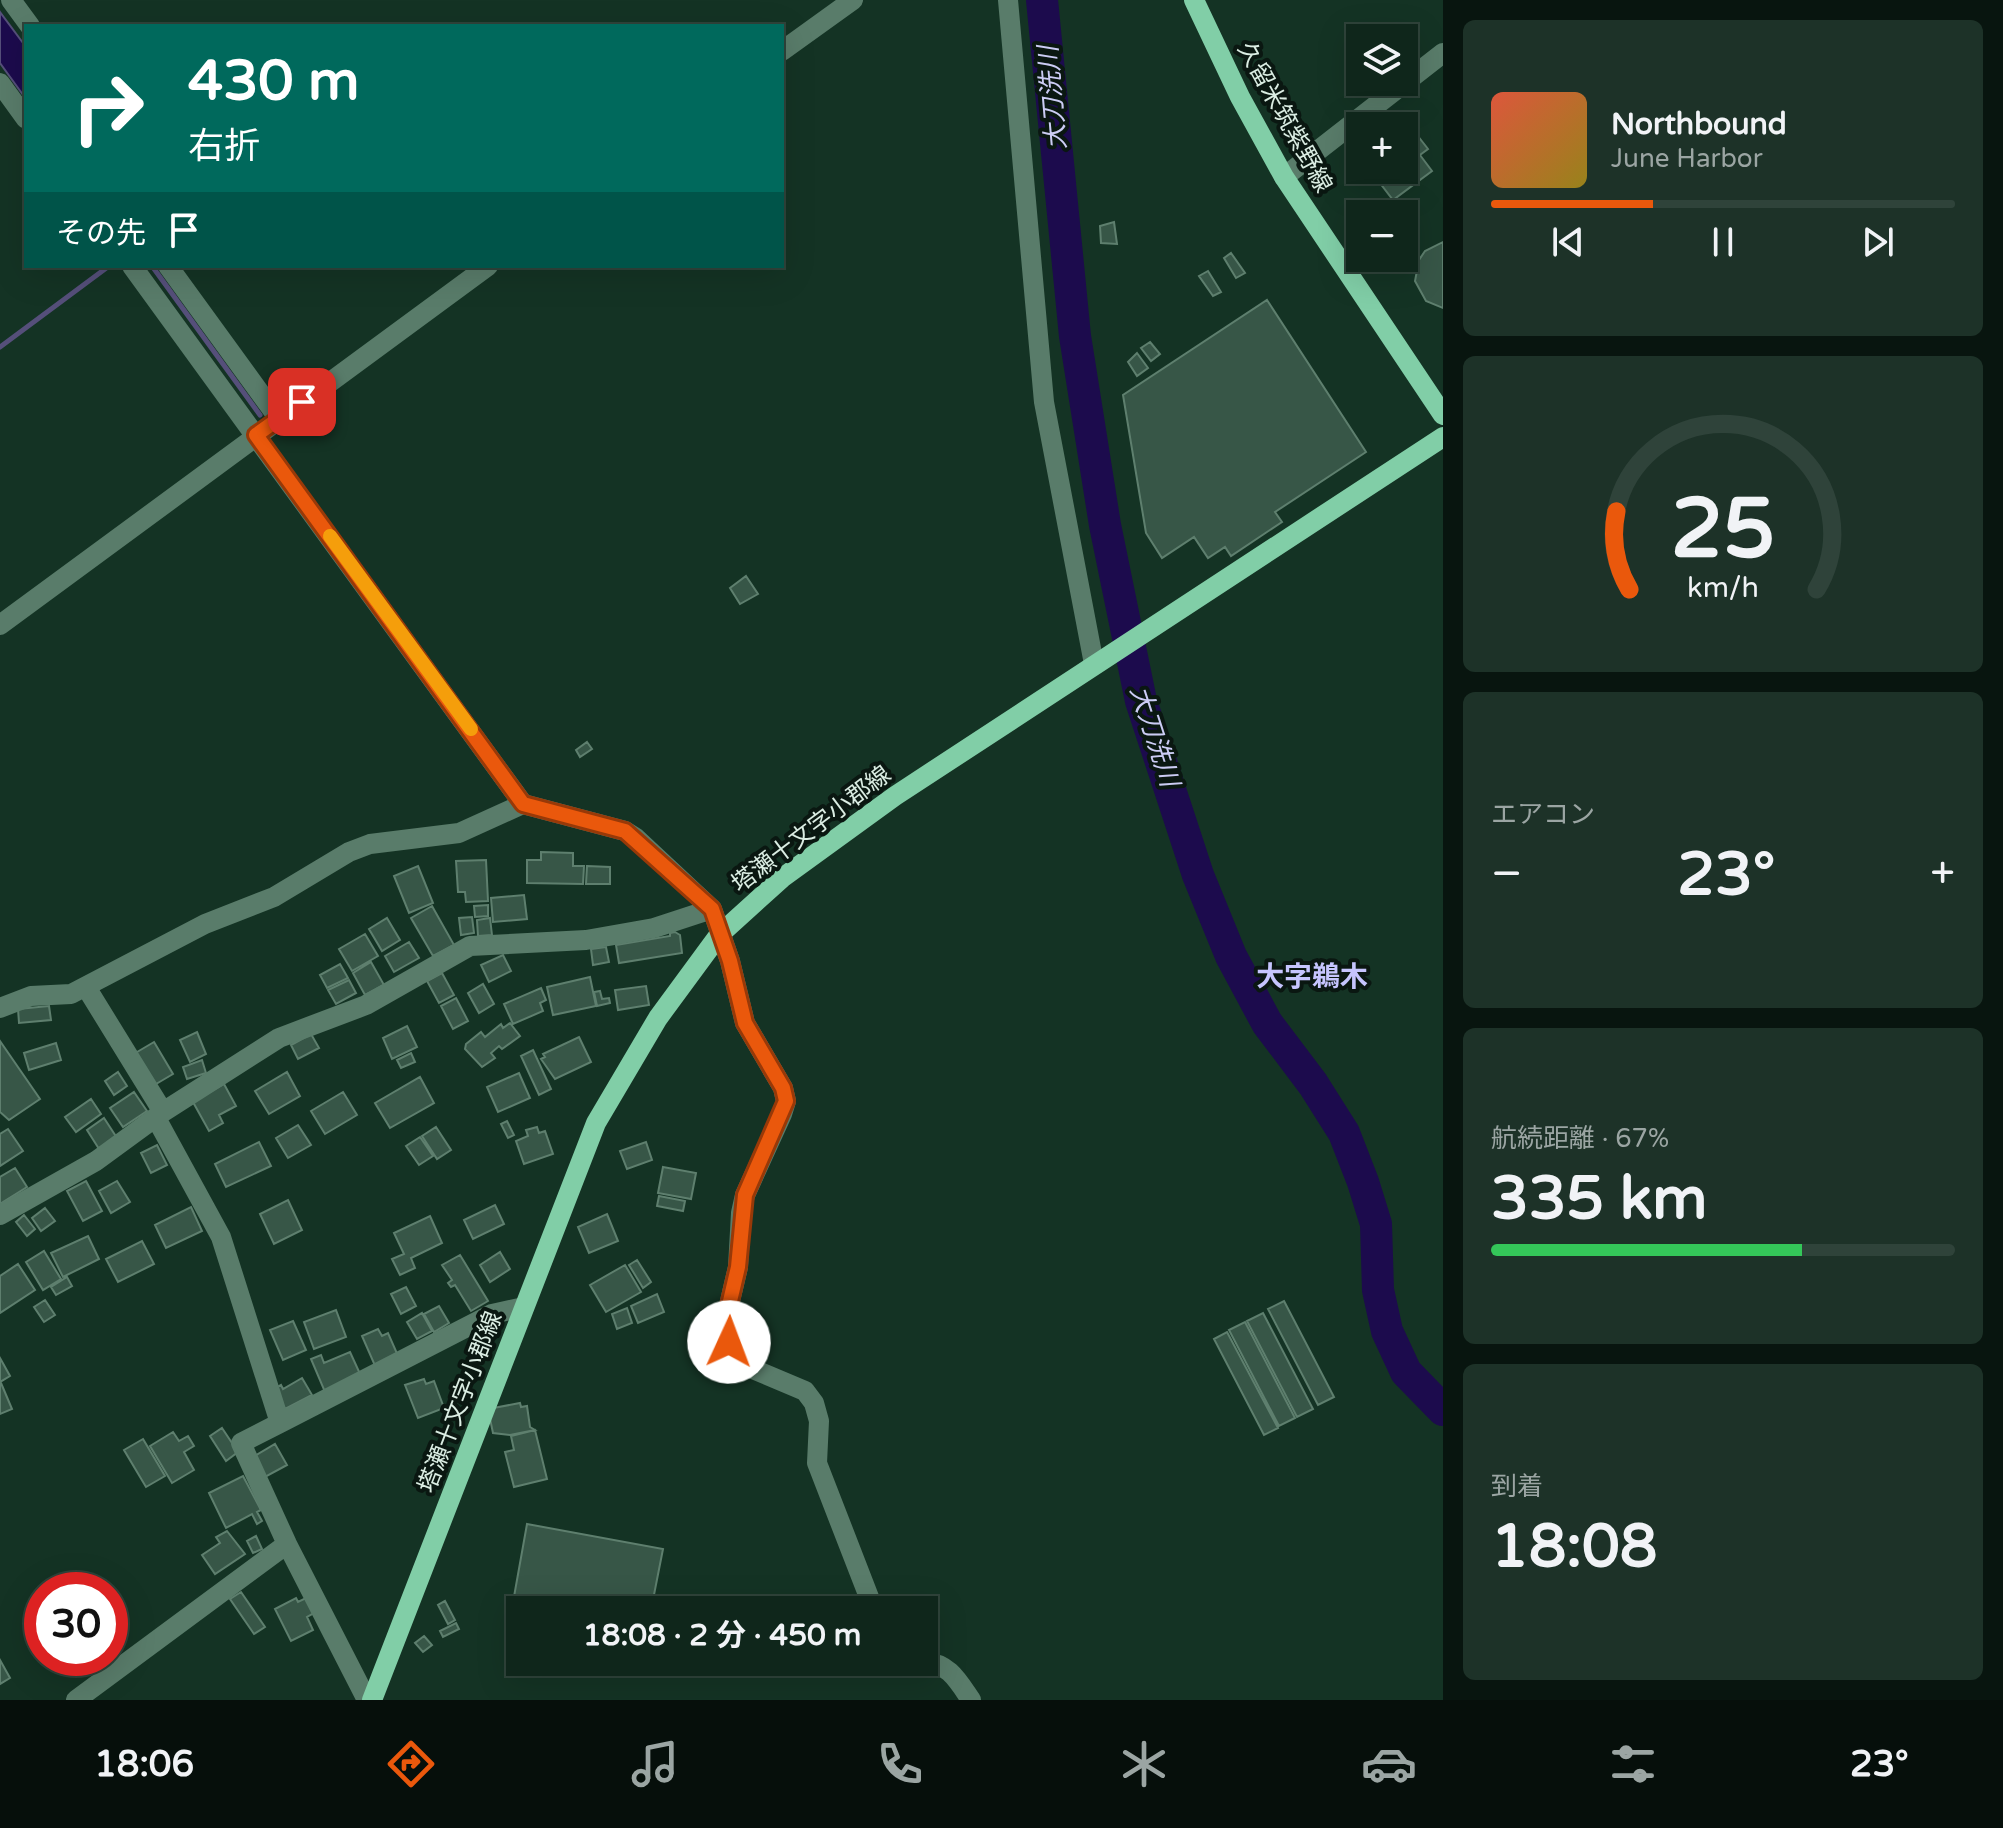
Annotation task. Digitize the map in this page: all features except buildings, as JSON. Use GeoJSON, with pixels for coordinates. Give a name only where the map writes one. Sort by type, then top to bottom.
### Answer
{"type":"FeatureCollection","features":[{"type":"Feature","properties":{"kind":"main road","name":"久留米筑紫野線"},"geometry":{"type":"LineString","coordinates":[[1194,0],[1240,97],[1284,177],[1443,415]]}},
{"type":"Feature","properties":{"kind":"main road","name":"塔瀬十文字小郡線"},"geometry":{"type":"LineString","coordinates":[[369,1700],[596,1123],[658,1018],[719,935],[782,878],[832,841],[1098,661],[1443,437]]}},
{"type":"Feature","properties":{"kind":"street"},"geometry":{"type":"LineString","coordinates":[[11,0],[29,24]]}},
{"type":"Feature","properties":{"kind":"street"},"geometry":{"type":"LineString","coordinates":[[784,50],[853,0]]}},
{"type":"Feature","properties":{"kind":"street"},"geometry":{"type":"LineString","coordinates":[[1008,0],[1044,402],[1098,661]]}},
{"type":"Feature","properties":{"kind":"street"},"geometry":{"type":"LineString","coordinates":[[1284,177],[1443,53]]}},
{"type":"Feature","properties":{"kind":"street"},"geometry":{"type":"LineString","coordinates":[[0,83],[24,116]]}},
{"type":"Feature","properties":{"kind":"street"},"geometry":{"type":"LineString","coordinates":[[133,268],[523,804]]}},
{"type":"Feature","properties":{"kind":"street"},"geometry":{"type":"LineString","coordinates":[[169,268],[279,419]]}},
{"type":"Feature","properties":{"kind":"street"},"geometry":{"type":"LineString","coordinates":[[0,625],[485,268]]}},
{"type":"Feature","properties":{"kind":"street"},"geometry":{"type":"LineString","coordinates":[[0,1008],[21,998],[71,994],[205,924],[274,897],[349,852],[409,837],[459,833],[523,804],[625,831],[712,909],[730,961],[745,1023],[783,1088],[786,1101],[743,1204],[738,1267],[727,1314],[729,1342],[736,1358],[748,1367],[805,1391],[814,1403],[819,1421],[817,1463],[869,1596]]}},
{"type":"Feature","properties":{"kind":"street"},"geometry":{"type":"LineString","coordinates":[[0,1215],[96,1161],[160,1115],[279,1038],[366,1005],[470,946],[586,940],[654,928],[712,909]]}},
{"type":"Feature","properties":{"kind":"street"},"geometry":{"type":"LineString","coordinates":[[86,987],[160,1115],[221,1237],[280,1423]]}},
{"type":"Feature","properties":{"kind":"street"},"geometry":{"type":"LineString","coordinates":[[369,1700],[287,1544],[241,1443],[492,1314],[524,1307]]}},
{"type":"Feature","properties":{"kind":"street"},"geometry":{"type":"LineString","coordinates":[[76,1700],[287,1544]]}},
{"type":"Feature","properties":{"kind":"street"},"geometry":{"type":"LineString","coordinates":[[938,1664],[949,1670],[971,1700]]}},
{"type":"Feature","properties":{"kind":"shaded area"},"geometry":{"type":"Polygon","coordinates":[[[0,12],[24,44],[24,96],[0,63],[0,12]]]}},
{"type":"Feature","properties":{"kind":"waterway","name":"大刀洗川"},"geometry":{"type":"LineString","coordinates":[[1042,0],[1075,336],[1105,525],[1141,701],[1198,875],[1231,956],[1267,1023],[1313,1084],[1344,1133],[1376,1224],[1378,1290],[1387,1331],[1406,1372],[1443,1410]]}},
{"type":"Feature","properties":{"kind":"waterway"},"geometry":{"type":"LineString","coordinates":[[0,347],[106,268]]}},
{"type":"Feature","properties":{"kind":"waterway"},"geometry":{"type":"LineString","coordinates":[[153,268],[260,415]]}},
{"type":"Feature","properties":{"kind":"slow traffic"},"geometry":{"type":"LineString","coordinates":[[330,536],[471,729]]}},
{"type":"Feature","properties":{"kind":"district","name":"大字鵜木"},"geometry":{"type":"Point","coordinates":[1312,976]}},
{"type":"Feature","properties":{"kind":"route"},"geometry":{"type":"LineString","coordinates":[[302,402],[256,435],[523,804],[625,831],[712,909],[730,961],[745,1023],[783,1088],[786,1101],[745,1195],[738,1267],[727,1314],[729,1342]]}}]}
